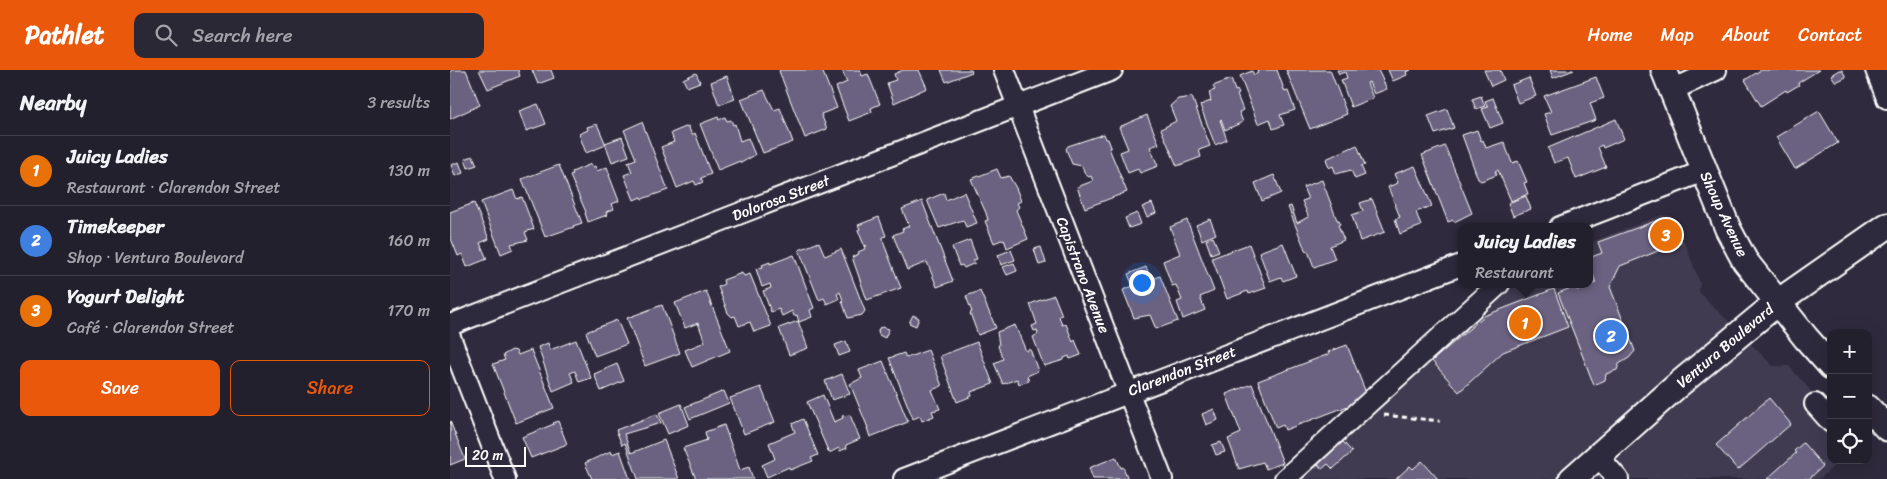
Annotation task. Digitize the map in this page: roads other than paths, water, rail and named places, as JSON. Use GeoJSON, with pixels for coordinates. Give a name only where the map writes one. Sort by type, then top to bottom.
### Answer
{"type":"FeatureCollection","features":[{"type":"Feature","properties":{"kind":"main road","name":"Shoup Avenue"},"geometry":{"type":"LineString","coordinates":[[1668,80],[1728,229],[1745,261],[1827,362]]}},
{"type":"Feature","properties":{"kind":"main road","name":"Ventura Boulevard"},"geometry":{"type":"LineString","coordinates":[[1572,479],[1679,384],[1778,302],[1887,226]]}},
{"type":"Feature","properties":{"kind":"street","name":"Capistrano Avenue"},"geometry":{"type":"LineString","coordinates":[[1004,70],[1162,479]]}},
{"type":"Feature","properties":{"kind":"street","name":"Dolorosa Street"},"geometry":{"type":"LineString","coordinates":[[450,326],[1112,70]]}},
{"type":"Feature","properties":{"kind":"street"},"geometry":{"type":"LineString","coordinates":[[1668,80],[1716,70]]}},
{"type":"Feature","properties":{"kind":"street"},"geometry":{"type":"LineString","coordinates":[[1876,70],[1887,98]]}},
{"type":"Feature","properties":{"kind":"street"},"geometry":{"type":"LineString","coordinates":[[1570,223],[1704,171]]}},
{"type":"Feature","properties":{"kind":"street","name":"Clarendon Street"},"geometry":{"type":"LineString","coordinates":[[904,479],[1458,266]]}},
{"type":"Feature","properties":{"kind":"street"},"geometry":{"type":"LineString","coordinates":[[1284,479],[1495,288]]}},
{"type":"Feature","properties":{"kind":"street"},"geometry":{"type":"LineString","coordinates":[[450,337],[504,479]]}},
{"type":"Feature","properties":{"kind":"street"},"geometry":{"type":"LineString","coordinates":[[1815,404],[1828,419]]}},
{"type":"Feature","properties":{"kind":"street"},"geometry":{"type":"LineString","coordinates":[[1598,456],[1618,479]]}},
{"type":"Feature","properties":{"kind":"place","name":"Yogurt Delight"},"geometry":{"type":"Point","coordinates":[1666,235]}},
{"type":"Feature","properties":{"kind":"place","name":"Juicy Ladies"},"geometry":{"type":"Point","coordinates":[1525,323]}},
{"type":"Feature","properties":{"kind":"place","name":"Timekeeper"},"geometry":{"type":"Point","coordinates":[1611,336]}}]}
